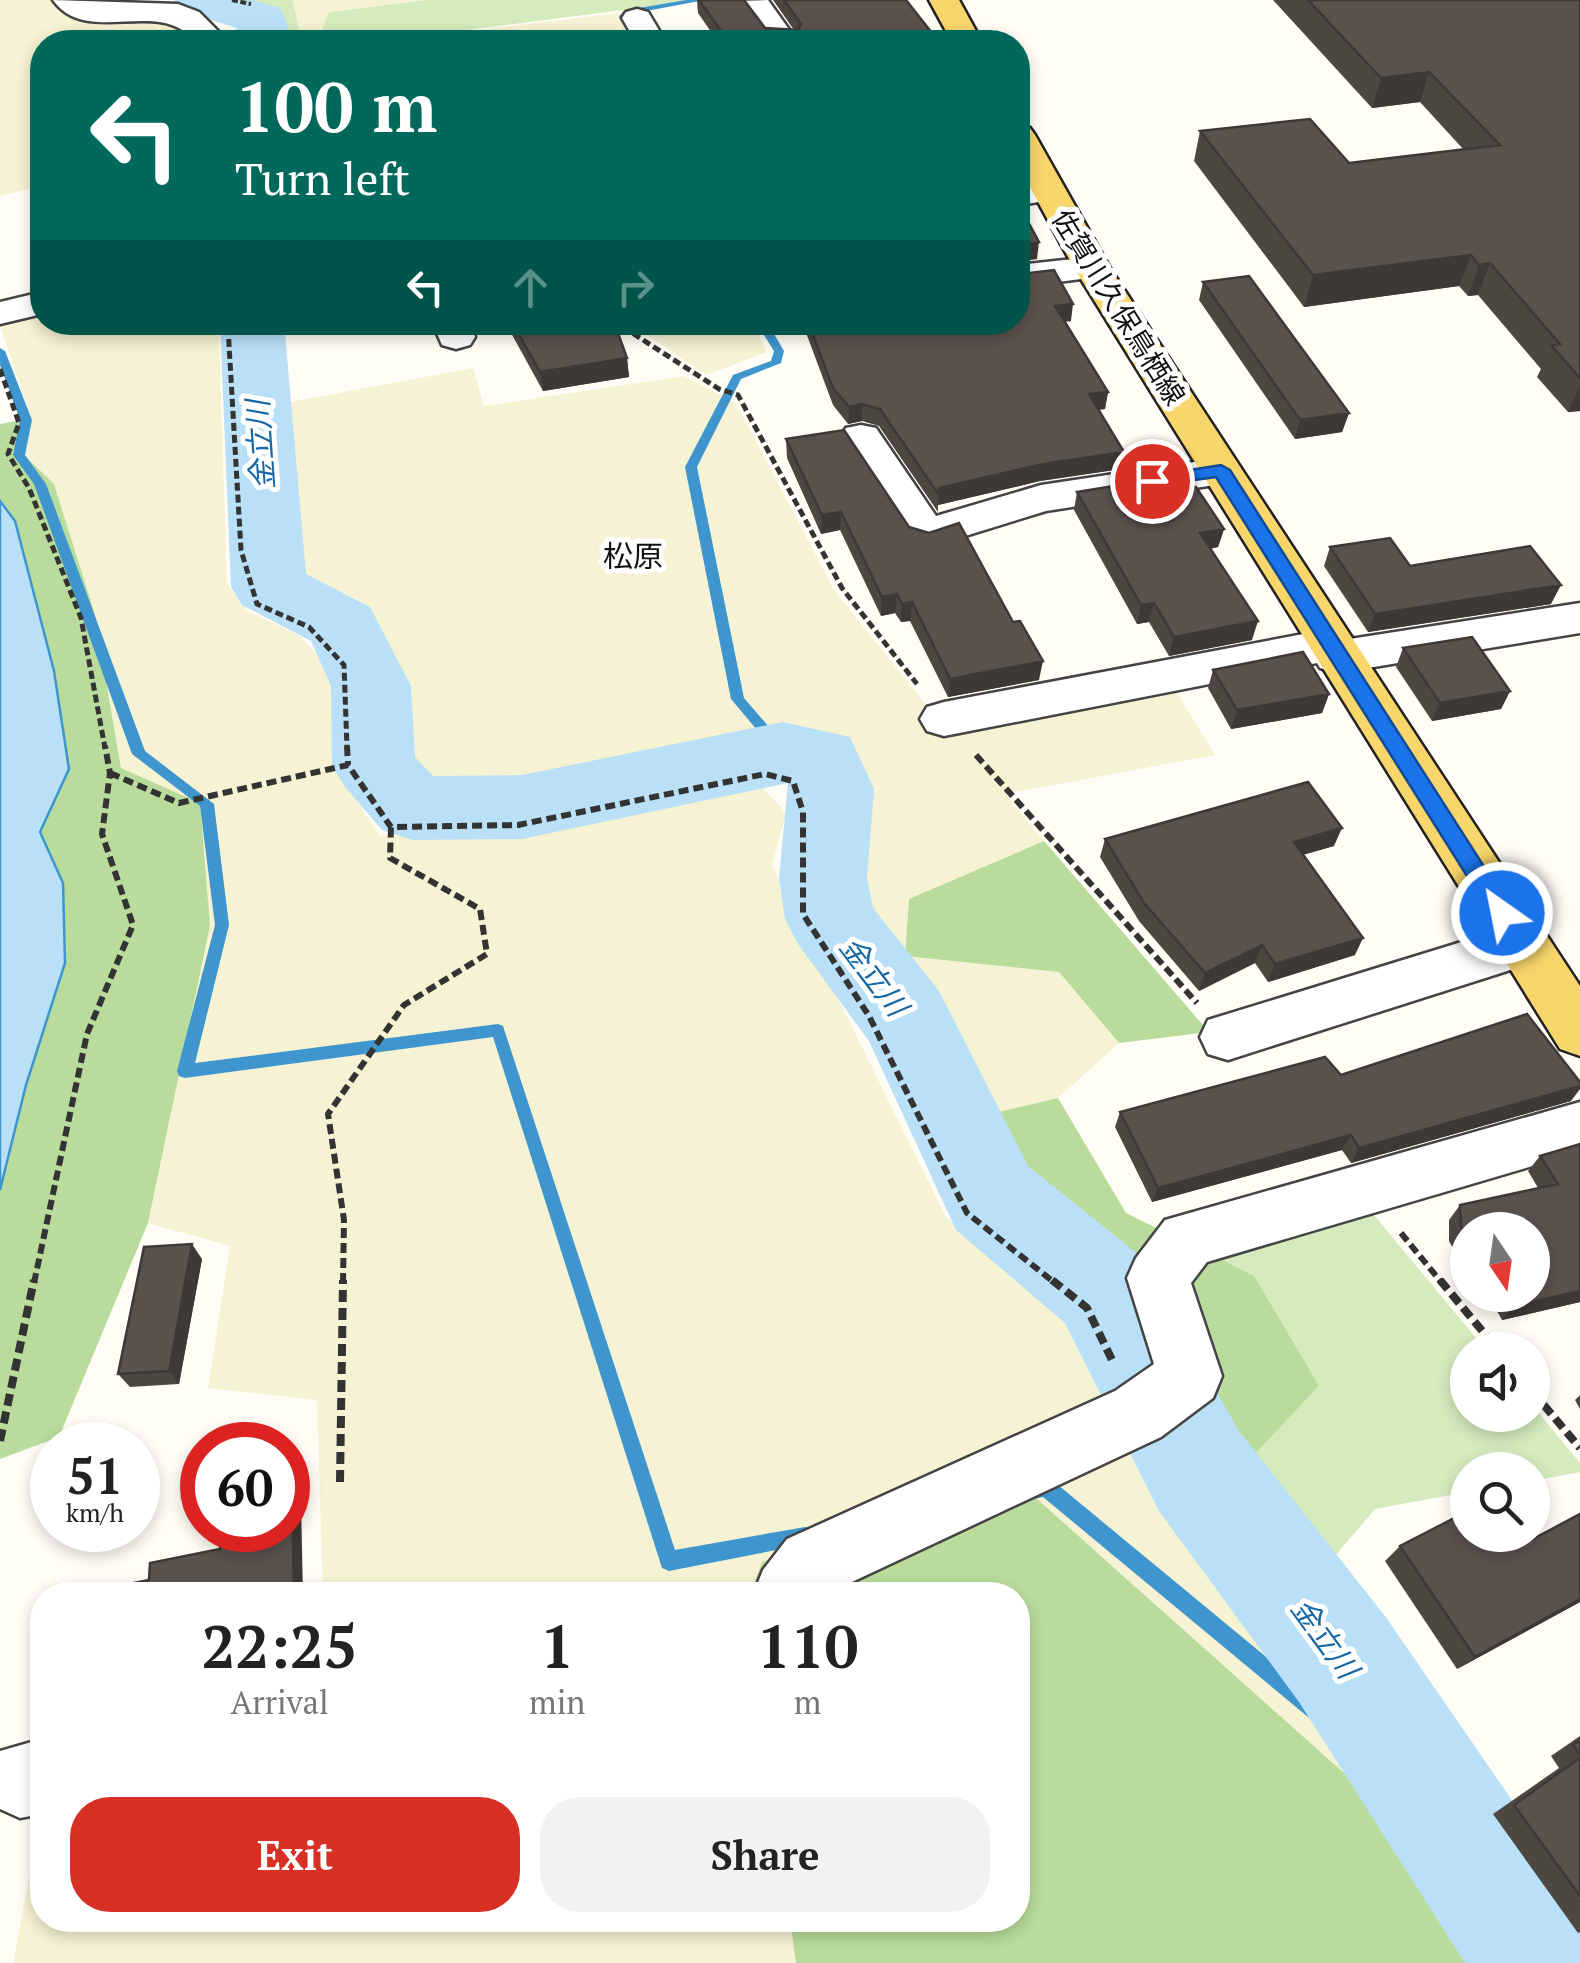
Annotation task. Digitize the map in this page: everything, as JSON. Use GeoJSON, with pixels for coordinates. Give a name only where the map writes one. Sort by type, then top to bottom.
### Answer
{"type":"FeatureCollection","features":[{"type":"Feature","properties":{"kind":"main road"},"geometry":{"type":"LineString","coordinates":[[944,0],[960,30]]}},
{"type":"Feature","properties":{"kind":"main road","name":"佐賀川久保鳥栖線"},"geometry":{"type":"LineString","coordinates":[[1033,193],[1092,268],[1580,1033]]}},
{"type":"Feature","properties":{"kind":"street"},"geometry":{"type":"LineString","coordinates":[[68,0],[75,7],[126,14],[179,14],[201,30]]}},
{"type":"Feature","properties":{"kind":"street"},"geometry":{"type":"LineString","coordinates":[[753,1],[774,30]]}},
{"type":"Feature","properties":{"kind":"street"},"geometry":{"type":"LineString","coordinates":[[1030,275],[1092,268]]}},
{"type":"Feature","properties":{"kind":"street"},"geometry":{"type":"LineString","coordinates":[[0,313],[30,306]]}},
{"type":"Feature","properties":{"kind":"street"},"geometry":{"type":"LineString","coordinates":[[861,436],[926,534],[1041,498],[1221,470]]}},
{"type":"Feature","properties":{"kind":"street"},"geometry":{"type":"LineString","coordinates":[[944,718],[1333,651],[1580,618]]}},
{"type":"Feature","properties":{"kind":"street"},"geometry":{"type":"LineString","coordinates":[[1228,1037],[1523,945]]}},
{"type":"Feature","properties":{"kind":"street"},"geometry":{"type":"LineString","coordinates":[[798,1582],[812,1564],[1164,1395],[1158,1278],[1187,1240],[1580,1127]]}},
{"type":"Feature","properties":{"kind":"path"},"geometry":{"type":"LineString","coordinates":[[232,0],[251,4]]}},
{"type":"Feature","properties":{"kind":"path"},"geometry":{"type":"LineString","coordinates":[[229,335],[241,550],[257,604],[309,627],[344,665],[348,764],[391,827],[390,858],[480,909],[487,954],[404,1005],[328,1114],[344,1220],[340,1482]]}},
{"type":"Feature","properties":{"kind":"path"},"geometry":{"type":"LineString","coordinates":[[635,335],[719,389],[738,396],[842,588],[944,718],[1228,1037]]}},
{"type":"Feature","properties":{"kind":"path"},"geometry":{"type":"LineString","coordinates":[[0,370],[19,423],[8,454],[30,488],[81,618],[110,774],[102,834],[133,925],[86,1034],[0,1441]]}},
{"type":"Feature","properties":{"kind":"path"},"geometry":{"type":"LineString","coordinates":[[110,774],[180,803],[348,764]]}},
{"type":"Feature","properties":{"kind":"path"},"geometry":{"type":"LineString","coordinates":[[391,827],[518,826],[766,774],[792,781],[803,812],[803,914],[869,1016],[966,1213],[1087,1308],[1164,1395]]}},
{"type":"Feature","properties":{"kind":"path"},"geometry":{"type":"LineString","coordinates":[[1366,1191],[1483,1332]]}},
{"type":"Feature","properties":{"kind":"path"},"geometry":{"type":"LineString","coordinates":[[1550,1412],[1580,1448]]}},
{"type":"Feature","properties":{"kind":"shaded area"},"geometry":{"type":"Polygon","coordinates":[[[0,0],[52,0],[65,12],[169,22],[182,30],[30,30],[30,189],[0,196],[0,0]]]}},
{"type":"Feature","properties":{"kind":"shaded area"},"geometry":{"type":"Polygon","coordinates":[[[293,0],[426,0],[330,12],[322,30],[299,30],[293,0]]]}},
{"type":"Feature","properties":{"kind":"shaded area"},"geometry":{"type":"Polygon","coordinates":[[[627,12],[638,30],[476,30],[627,12]]]}},
{"type":"Feature","properties":{"kind":"shaded area"},"geometry":{"type":"Polygon","coordinates":[[[30,318],[30,335],[219,335],[227,584],[248,611],[298,635],[336,673],[338,773],[380,836],[508,835],[757,782],[786,813],[772,865],[946,1217],[1068,1318],[1446,1864],[1036,1498],[763,1562],[755,1582],[323,1582],[317,1400],[208,1388],[230,1246],[148,1223],[210,926],[121,768],[94,611],[54,484],[24,455],[31,418],[0,325],[30,318]]]}},
{"type":"Feature","properties":{"kind":"shaded area"},"geometry":{"type":"Polygon","coordinates":[[[647,335],[758,335],[767,352],[706,375],[647,335]]]}},
{"type":"Feature","properties":{"kind":"shaded area"},"geometry":{"type":"Polygon","coordinates":[[[473,368],[484,406],[684,376],[736,403],[834,590],[942,725],[1171,683],[1215,755],[1005,794],[1044,841],[909,900],[905,956],[1059,972],[1119,1043],[1058,1098],[977,1117],[913,985],[857,911],[850,863],[864,799],[842,751],[773,730],[648,761],[472,790],[403,776],[383,648],[349,606],[293,583],[280,404],[473,368]]]}},
{"type":"Feature","properties":{"kind":"shaded area"},"geometry":{"type":"Polygon","coordinates":[[[30,1873],[30,1932],[792,1932],[796,1963],[13,1963],[30,1873]]]}},
{"type":"Feature","properties":{"kind":"green space"},"geometry":{"type":"Polygon","coordinates":[[[243,0],[293,0],[299,30],[277,30],[278,17],[243,0]]]}},
{"type":"Feature","properties":{"kind":"green space"},"geometry":{"type":"Polygon","coordinates":[[[426,0],[701,0],[468,30],[322,30],[329,12],[426,0]]]}},
{"type":"Feature","properties":{"kind":"green space"},"geometry":{"type":"Polygon","coordinates":[[[31,418],[24,455],[54,484],[94,611],[121,768],[200,803],[210,926],[148,1223],[65,1422],[30,1422],[30,1448],[0,1459],[0,1190],[26,1085],[63,883],[40,832],[69,768],[15,521],[0,501],[0,424],[31,418]]]}},
{"type":"Feature","properties":{"kind":"green space"},"geometry":{"type":"Polygon","coordinates":[[[1044,841],[1209,1032],[1119,1043],[1059,972],[905,956],[909,899],[1044,841]]]}},
{"type":"Feature","properties":{"kind":"green space"},"geometry":{"type":"Polygon","coordinates":[[[1058,1098],[1126,1213],[1254,1276],[1319,1386],[1236,1474],[1130,1283],[1028,1199],[977,1117],[1058,1098]]]}},
{"type":"Feature","properties":{"kind":"green space"},"geometry":{"type":"Polygon","coordinates":[[[1364,1203],[1450,1307],[1450,1312],[1454,1312],[1471,1332],[1450,1332],[1450,1432],[1550,1432],[1550,1427],[1580,1463],[1580,1472],[1550,1478],[1550,1452],[1450,1452],[1450,1495],[1375,1509],[1317,1577],[1236,1474],[1319,1386],[1196,1247],[1364,1203]]]}},
{"type":"Feature","properties":{"kind":"green space"},"geometry":{"type":"Polygon","coordinates":[[[1036,1498],[1446,1864],[1511,1963],[796,1963],[792,1932],[1030,1932],[1030,1582],[755,1582],[762,1562],[1036,1498]]]}},
{"type":"Feature","properties":{"kind":"water"},"geometry":{"type":"Polygon","coordinates":[[[0,501],[15,521],[54,671],[69,769],[40,832],[63,883],[65,963],[26,1085],[0,1190],[0,501]]]}},
{"type":"Feature","properties":{"kind":"building"},"geometry":{"type":"Polygon","coordinates":[[[699,0],[744,0],[765,28],[798,30],[720,30],[699,0]]]}},
{"type":"Feature","properties":{"kind":"building"},"geometry":{"type":"Polygon","coordinates":[[[784,0],[906,0],[930,30],[798,30],[801,24],[784,0]]]}},
{"type":"Feature","properties":{"kind":"building"},"geometry":{"type":"Polygon","coordinates":[[[1308,0],[1580,0],[1580,378],[1551,345],[1560,344],[1490,263],[1479,265],[1471,255],[1313,275],[1200,131],[1310,119],[1349,163],[1500,145],[1429,72],[1381,78],[1308,0]]]}},
{"type":"Feature","properties":{"kind":"building"},"geometry":{"type":"Polygon","coordinates":[[[1030,225],[1039,242],[1030,244],[1030,225]]]}},
{"type":"Feature","properties":{"kind":"building"},"geometry":{"type":"Polygon","coordinates":[[[1054,270],[1073,304],[1055,306],[1108,392],[1089,394],[1124,452],[1043,464],[939,488],[939,495],[880,409],[862,404],[849,407],[833,388],[813,335],[1030,335],[1030,273],[1054,270]]]}},
{"type":"Feature","properties":{"kind":"building"},"geometry":{"type":"Polygon","coordinates":[[[1249,276],[1349,413],[1300,420],[1203,282],[1249,276]]]}},
{"type":"Feature","properties":{"kind":"building"},"geometry":{"type":"Polygon","coordinates":[[[519,335],[619,335],[627,358],[540,372],[519,335]]]}},
{"type":"Feature","properties":{"kind":"building"},"geometry":{"type":"Polygon","coordinates":[[[844,430],[909,527],[929,533],[959,523],[1013,622],[1020,621],[1043,661],[950,679],[912,602],[902,604],[897,594],[882,597],[841,512],[822,515],[786,439],[844,430]]]}},
{"type":"Feature","properties":{"kind":"building"},"geometry":{"type":"Polygon","coordinates":[[[1144,481],[1152,494],[1196,487],[1224,529],[1200,533],[1258,621],[1174,637],[1154,603],[1141,605],[1077,492],[1144,481]]]}},
{"type":"Feature","properties":{"kind":"building"},"geometry":{"type":"Polygon","coordinates":[[[1390,538],[1410,566],[1530,546],[1561,585],[1375,614],[1330,547],[1390,538]]]}},
{"type":"Feature","properties":{"kind":"building"},"geometry":{"type":"Polygon","coordinates":[[[1472,637],[1510,691],[1440,703],[1403,648],[1472,637]]]}},
{"type":"Feature","properties":{"kind":"building"},"geometry":{"type":"Polygon","coordinates":[[[1303,652],[1329,694],[1237,710],[1213,670],[1303,652]]]}},
{"type":"Feature","properties":{"kind":"building"},"geometry":{"type":"Polygon","coordinates":[[[1308,782],[1342,828],[1294,842],[1363,938],[1275,964],[1262,945],[1205,973],[1144,903],[1105,839],[1308,782]]]}},
{"type":"Feature","properties":{"kind":"building"},"geometry":{"type":"Polygon","coordinates":[[[1527,1014],[1580,1086],[1359,1148],[1351,1135],[1158,1188],[1120,1112],[1325,1057],[1341,1075],[1527,1014]]]}},
{"type":"Feature","properties":{"kind":"building"},"geometry":{"type":"Polygon","coordinates":[[[1580,1144],[1580,1291],[1550,1298],[1550,1212],[1460,1212],[1460,1205],[1558,1184],[1540,1156],[1580,1144]]]}},
{"type":"Feature","properties":{"kind":"building"},"geometry":{"type":"Polygon","coordinates":[[[192,1244],[169,1371],[118,1374],[144,1247],[192,1244]]]}},
{"type":"Feature","properties":{"kind":"building"},"geometry":{"type":"Polygon","coordinates":[[[1580,1514],[1580,1599],[1475,1657],[1400,1546],[1450,1520],[1450,1552],[1550,1552],[1550,1530],[1580,1514]]]}},
{"type":"Feature","properties":{"kind":"building"},"geometry":{"type":"Polygon","coordinates":[[[205,1552],[293,1552],[294,1582],[139,1582],[149,1580],[150,1563],[205,1552]]]}},
{"type":"Feature","properties":{"kind":"building"},"geometry":{"type":"Polygon","coordinates":[[[1580,1758],[1580,1896],[1514,1805],[1580,1758]]]}},
{"type":"Feature","properties":{"kind":"waterway","name":"金立川"},"geometry":{"type":"LineString","coordinates":[[199,0],[262,19],[261,30]]}},
{"type":"Feature","properties":{"kind":"waterway"},"geometry":{"type":"LineString","coordinates":[[631,30],[623,16],[627,12],[701,0]]}},
{"type":"Feature","properties":{"kind":"waterway","name":"金立川"},"geometry":{"type":"LineString","coordinates":[[253,335],[269,587],[343,625],[371,686],[374,766],[412,808],[522,807],[783,752],[821,758],[832,789],[823,878],[830,919],[906,1018],[992,1198],[1102,1289],[1199,1471],[1342,1659],[1491,1888],[1545,1963]]}},
{"type":"Feature","properties":{"kind":"waterway"},"geometry":{"type":"LineString","coordinates":[[769,335],[779,351],[776,363],[737,377],[691,467],[738,699],[783,752]]}},
{"type":"Feature","properties":{"kind":"waterway"},"geometry":{"type":"LineString","coordinates":[[0,351],[26,420],[19,455],[40,484],[139,754],[207,804],[222,925],[185,1071],[498,1030],[669,1561],[805,1536]]}},
{"type":"Feature","properties":{"kind":"waterway"},"geometry":{"type":"LineString","coordinates":[[1030,1491],[1045,1487],[1350,1739],[1491,1888]]}},
{"type":"Feature","properties":{"kind":"district","name":"松原"},"geometry":{"type":"Point","coordinates":[633,556]}},
{"type":"Feature","properties":{"kind":"route"},"geometry":{"type":"LineString","coordinates":[[1152,481],[1221,470],[1502,913]]}}]}
